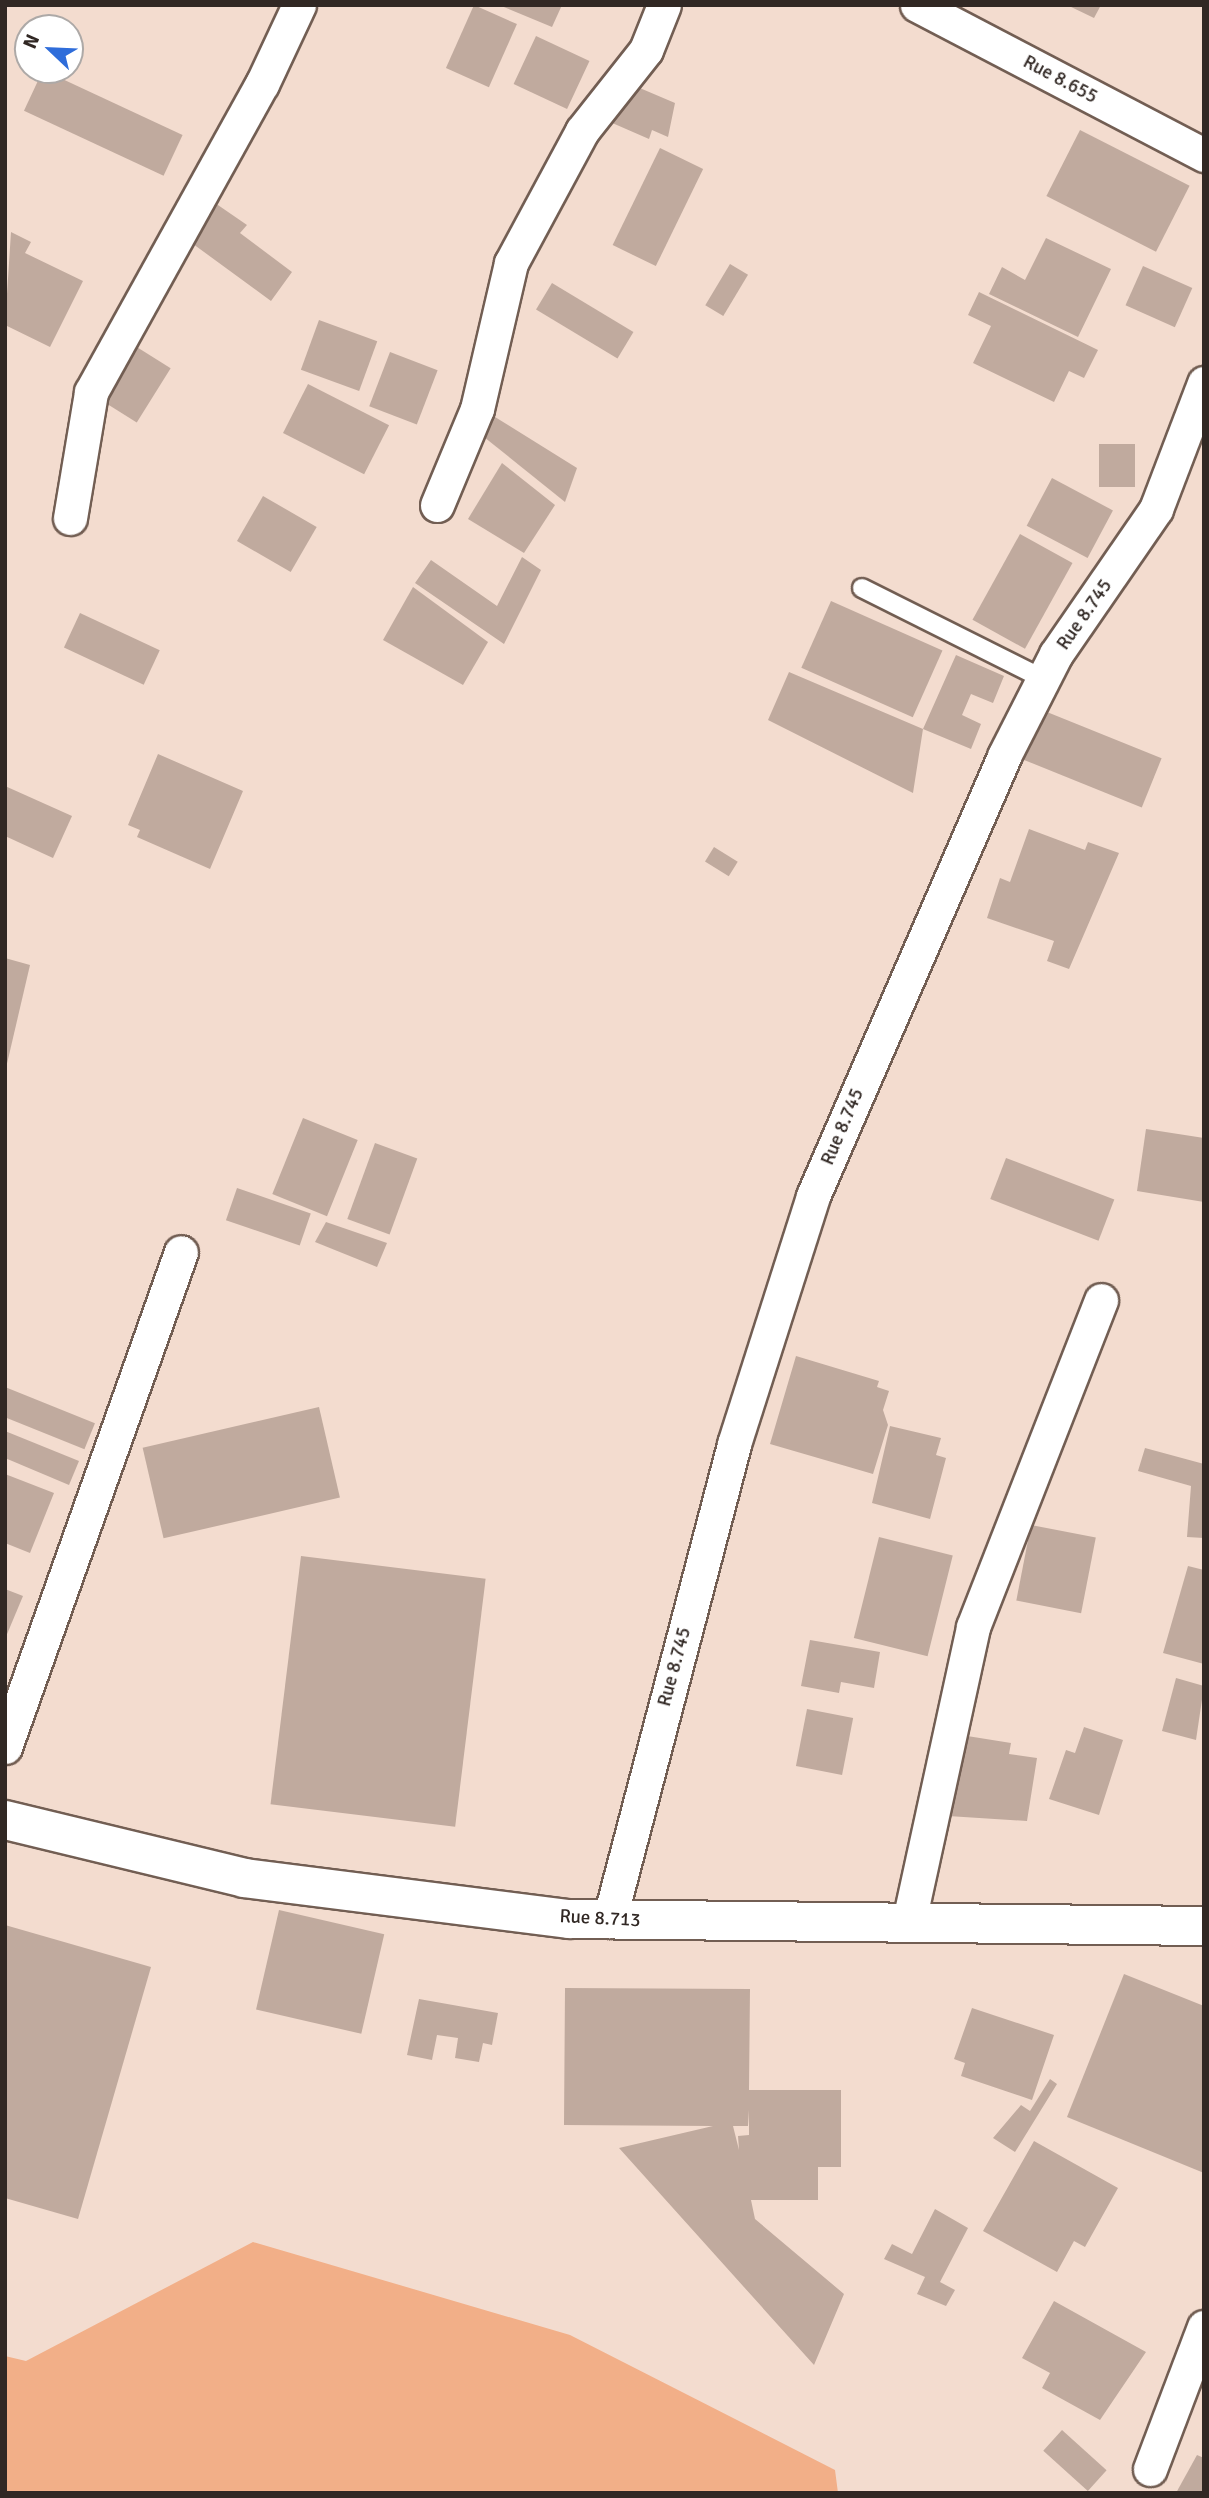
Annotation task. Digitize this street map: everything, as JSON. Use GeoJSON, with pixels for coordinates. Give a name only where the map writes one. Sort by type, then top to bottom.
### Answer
{"type":"FeatureCollection","features":[{"type":"Feature","properties":{"kind":"main road","name":"Rue 8.713"},"geometry":{"type":"LineString","coordinates":[[5,1820],[244,1878],[609,1921],[909,1921],[1204,1926]]}},
{"type":"Feature","properties":{"kind":"street"},"geometry":{"type":"LineString","coordinates":[[70,518],[91,392],[262,84],[299,5]]}},
{"type":"Feature","properties":{"kind":"street"},"geometry":{"type":"LineString","coordinates":[[437,505],[477,409],[511,263],[582,131],[646,50],[664,5]]}},
{"type":"Feature","properties":{"kind":"street","name":"Rue 8.655"},"geometry":{"type":"LineString","coordinates":[[917,5],[1204,155]]}},
{"type":"Feature","properties":{"kind":"street","name":"Rue 8.745"},"geometry":{"type":"LineString","coordinates":[[609,1921],[734,1444],[813,1196],[978,815],[1044,679],[1156,509],[1204,383]]}},
{"type":"Feature","properties":{"kind":"street"},"geometry":{"type":"LineString","coordinates":[[5,1747],[181,1252]]}},
{"type":"Feature","properties":{"kind":"street"},"geometry":{"type":"LineString","coordinates":[[909,1921],[973,1627],[1101,1300]]}},
{"type":"Feature","properties":{"kind":"street"},"geometry":{"type":"LineString","coordinates":[[1150,2469],[1204,2327]]}},
{"type":"Feature","properties":{"kind":"lane"},"geometry":{"type":"LineString","coordinates":[[862,588],[1044,679]]}},
{"type":"Feature","properties":{"kind":"shaded area"},"geometry":{"type":"Polygon","coordinates":[[[253,2242],[570,2335],[835,2470],[838,2493],[5,2493],[5,2356],[26,2361],[253,2242]]]}},
{"type":"Feature","properties":{"kind":"building"},"geometry":{"type":"Polygon","coordinates":[[[474,5],[517,24],[489,87],[446,68],[474,5]]]}},
{"type":"Feature","properties":{"kind":"building"},"geometry":{"type":"Polygon","coordinates":[[[499,5],[562,5],[552,27],[499,5]]]}},
{"type":"Feature","properties":{"kind":"building"},"geometry":{"type":"Polygon","coordinates":[[[1067,5],[1101,5],[1094,18],[1067,5]]]}},
{"type":"Feature","properties":{"kind":"building"},"geometry":{"type":"Polygon","coordinates":[[[536,36],[589,61],[567,109],[514,84],[536,36]]]}},
{"type":"Feature","properties":{"kind":"building"},"geometry":{"type":"Polygon","coordinates":[[[628,83],[675,103],[668,137],[652,130],[649,139],[610,122],[628,83]]]}},
{"type":"Feature","properties":{"kind":"building"},"geometry":{"type":"Polygon","coordinates":[[[36,84],[73,84],[183,135],[164,176],[24,111],[36,84]]]}},
{"type":"Feature","properties":{"kind":"building"},"geometry":{"type":"Polygon","coordinates":[[[1080,130],[1190,186],[1156,252],[1046,196],[1080,130]]]}},
{"type":"Feature","properties":{"kind":"building"},"geometry":{"type":"Polygon","coordinates":[[[660,148],[703,169],[656,266],[613,245],[660,148]]]}},
{"type":"Feature","properties":{"kind":"building"},"geometry":{"type":"Polygon","coordinates":[[[215,203],[247,225],[240,233],[292,272],[271,301],[189,241],[215,203]]]}},
{"type":"Feature","properties":{"kind":"building"},"geometry":{"type":"Polygon","coordinates":[[[11,232],[31,242],[25,253],[83,281],[50,347],[5,325],[11,232]]]}},
{"type":"Feature","properties":{"kind":"building"},"geometry":{"type":"Polygon","coordinates":[[[1046,238],[1111,269],[1078,337],[989,294],[1002,267],[1025,280],[1046,238]]]}},
{"type":"Feature","properties":{"kind":"building"},"geometry":{"type":"Polygon","coordinates":[[[730,264],[748,275],[723,316],[705,305],[730,264]]]}},
{"type":"Feature","properties":{"kind":"building"},"geometry":{"type":"Polygon","coordinates":[[[1143,266],[1192,288],[1175,327],[1126,305],[1143,266]]]}},
{"type":"Feature","properties":{"kind":"building"},"geometry":{"type":"Polygon","coordinates":[[[552,283],[633,332],[617,359],[536,310],[552,283]]]}},
{"type":"Feature","properties":{"kind":"building"},"geometry":{"type":"Polygon","coordinates":[[[979,292],[1098,350],[1084,378],[1069,371],[1054,402],[973,363],[991,326],[968,315],[979,292]]]}},
{"type":"Feature","properties":{"kind":"building"},"geometry":{"type":"Polygon","coordinates":[[[319,320],[377,341],[359,391],[301,370],[319,320]]]}},
{"type":"Feature","properties":{"kind":"building"},"geometry":{"type":"Polygon","coordinates":[[[124,339],[171,368],[137,422],[90,393],[124,339]]]}},
{"type":"Feature","properties":{"kind":"building"},"geometry":{"type":"Polygon","coordinates":[[[390,352],[438,370],[417,424],[369,406],[390,352]]]}},
{"type":"Feature","properties":{"kind":"building"},"geometry":{"type":"Polygon","coordinates":[[[308,384],[389,425],[364,474],[283,433],[308,384]]]}},
{"type":"Feature","properties":{"kind":"building"},"geometry":{"type":"Polygon","coordinates":[[[495,417],[577,468],[565,502],[484,437],[495,417]]]}},
{"type":"Feature","properties":{"kind":"building"},"geometry":{"type":"Polygon","coordinates":[[[1099,444],[1135,444],[1135,487],[1099,487],[1099,444]]]}},
{"type":"Feature","properties":{"kind":"building"},"geometry":{"type":"Polygon","coordinates":[[[502,463],[555,505],[524,553],[468,519],[502,463]]]}},
{"type":"Feature","properties":{"kind":"building"},"geometry":{"type":"Polygon","coordinates":[[[1052,478],[1113,510],[1088,558],[1027,526],[1052,478]]]}},
{"type":"Feature","properties":{"kind":"building"},"geometry":{"type":"Polygon","coordinates":[[[263,496],[317,527],[291,572],[237,541],[263,496]]]}},
{"type":"Feature","properties":{"kind":"building"},"geometry":{"type":"Polygon","coordinates":[[[1020,534],[1072,563],[1025,649],[972,620],[1020,534]]]}},
{"type":"Feature","properties":{"kind":"building"},"geometry":{"type":"Polygon","coordinates":[[[522,557],[541,570],[504,644],[415,583],[431,560],[497,606],[522,557]]]}},
{"type":"Feature","properties":{"kind":"building"},"geometry":{"type":"Polygon","coordinates":[[[413,587],[488,642],[463,685],[383,640],[413,587]]]}},
{"type":"Feature","properties":{"kind":"building"},"geometry":{"type":"Polygon","coordinates":[[[831,601],[942,651],[913,717],[801,668],[831,601]]]}},
{"type":"Feature","properties":{"kind":"building"},"geometry":{"type":"Polygon","coordinates":[[[80,613],[160,650],[144,685],[64,647],[80,613]]]}},
{"type":"Feature","properties":{"kind":"building"},"geometry":{"type":"Polygon","coordinates":[[[956,655],[1004,676],[993,703],[971,694],[962,715],[981,724],[971,749],[923,729],[956,655]]]}},
{"type":"Feature","properties":{"kind":"building"},"geometry":{"type":"Polygon","coordinates":[[[789,672],[923,729],[913,793],[768,720],[789,672]]]}},
{"type":"Feature","properties":{"kind":"building"},"geometry":{"type":"Polygon","coordinates":[[[1042,710],[1162,758],[1142,807],[1022,759],[1042,710]]]}},
{"type":"Feature","properties":{"kind":"building"},"geometry":{"type":"Polygon","coordinates":[[[158,754],[243,791],[210,869],[137,837],[140,830],[128,825],[158,754]]]}},
{"type":"Feature","properties":{"kind":"building"},"geometry":{"type":"Polygon","coordinates":[[[5,786],[72,816],[53,858],[5,836],[5,786]]]}},
{"type":"Feature","properties":{"kind":"building"},"geometry":{"type":"Polygon","coordinates":[[[1029,829],[1085,850],[1088,842],[1119,853],[1069,969],[1047,961],[1054,941],[987,918],[1000,878],[1010,882],[1029,829]]]}},
{"type":"Feature","properties":{"kind":"building"},"geometry":{"type":"Polygon","coordinates":[[[714,847],[738,862],[729,876],[705,861],[714,847]]]}},
{"type":"Feature","properties":{"kind":"building"},"geometry":{"type":"Polygon","coordinates":[[[5,958],[30,965],[6,1068],[5,1068],[5,958]]]}},
{"type":"Feature","properties":{"kind":"building"},"geometry":{"type":"Polygon","coordinates":[[[303,1118],[358,1140],[327,1216],[272,1194],[303,1118]]]}},
{"type":"Feature","properties":{"kind":"building"},"geometry":{"type":"Polygon","coordinates":[[[1146,1129],[1204,1138],[1204,1202],[1137,1191],[1146,1129]]]}},
{"type":"Feature","properties":{"kind":"building"},"geometry":{"type":"Polygon","coordinates":[[[375,1143],[417,1158],[390,1235],[347,1219],[375,1143]]]}},
{"type":"Feature","properties":{"kind":"building"},"geometry":{"type":"Polygon","coordinates":[[[1006,1158],[1114,1200],[1099,1241],[990,1199],[1006,1158]]]}},
{"type":"Feature","properties":{"kind":"building"},"geometry":{"type":"Polygon","coordinates":[[[237,1188],[311,1213],[300,1246],[226,1220],[237,1188]]]}},
{"type":"Feature","properties":{"kind":"building"},"geometry":{"type":"Polygon","coordinates":[[[326,1222],[387,1243],[377,1267],[315,1242],[326,1222]]]}},
{"type":"Feature","properties":{"kind":"building"},"geometry":{"type":"Polygon","coordinates":[[[796,1356],[879,1381],[877,1387],[889,1391],[883,1410],[888,1425],[873,1474],[770,1444],[796,1356]]]}},
{"type":"Feature","properties":{"kind":"building"},"geometry":{"type":"Polygon","coordinates":[[[5,1387],[95,1423],[84,1449],[5,1417],[5,1387]]]}},
{"type":"Feature","properties":{"kind":"building"},"geometry":{"type":"Polygon","coordinates":[[[319,1407],[340,1498],[164,1538],[143,1448],[319,1407]]]}},
{"type":"Feature","properties":{"kind":"building"},"geometry":{"type":"Polygon","coordinates":[[[890,1426],[941,1438],[936,1455],[946,1458],[930,1519],[872,1503],[890,1426]]]}},
{"type":"Feature","properties":{"kind":"building"},"geometry":{"type":"Polygon","coordinates":[[[5,1431],[79,1461],[69,1485],[5,1458],[5,1431]]]}},
{"type":"Feature","properties":{"kind":"building"},"geometry":{"type":"Polygon","coordinates":[[[1145,1448],[1204,1464],[1204,1538],[1187,1537],[1191,1486],[1138,1471],[1145,1448]]]}},
{"type":"Feature","properties":{"kind":"building"},"geometry":{"type":"Polygon","coordinates":[[[5,1474],[54,1493],[30,1553],[5,1543],[5,1474]]]}},
{"type":"Feature","properties":{"kind":"building"},"geometry":{"type":"Polygon","coordinates":[[[1031,1525],[1096,1538],[1081,1613],[1016,1601],[1031,1525]]]}},
{"type":"Feature","properties":{"kind":"building"},"geometry":{"type":"Polygon","coordinates":[[[879,1537],[953,1555],[928,1656],[854,1638],[879,1537]]]}},
{"type":"Feature","properties":{"kind":"building"},"geometry":{"type":"Polygon","coordinates":[[[301,1556],[486,1579],[455,1827],[271,1804],[301,1556]]]}},
{"type":"Feature","properties":{"kind":"building"},"geometry":{"type":"Polygon","coordinates":[[[1188,1566],[1204,1570],[1204,1664],[1163,1653],[1188,1566]]]}},
{"type":"Feature","properties":{"kind":"building"},"geometry":{"type":"Polygon","coordinates":[[[5,1589],[23,1596],[5,1639],[5,1589]]]}},
{"type":"Feature","properties":{"kind":"building"},"geometry":{"type":"Polygon","coordinates":[[[810,1640],[880,1652],[874,1688],[841,1682],[839,1693],[801,1686],[810,1640]]]}},
{"type":"Feature","properties":{"kind":"building"},"geometry":{"type":"Polygon","coordinates":[[[1176,1678],[1204,1686],[1196,1740],[1162,1731],[1176,1678]]]}},
{"type":"Feature","properties":{"kind":"building"},"geometry":{"type":"Polygon","coordinates":[[[807,1709],[853,1718],[842,1775],[796,1766],[807,1709]]]}},
{"type":"Feature","properties":{"kind":"building"},"geometry":{"type":"Polygon","coordinates":[[[1084,1727],[1123,1740],[1099,1815],[1049,1799],[1066,1750],[1075,1753],[1084,1727]]]}},
{"type":"Feature","properties":{"kind":"building"},"geometry":{"type":"Polygon","coordinates":[[[961,1735],[1011,1743],[1009,1754],[1037,1758],[1027,1821],[948,1816],[961,1735]]]}},
{"type":"Feature","properties":{"kind":"building"},"geometry":{"type":"Polygon","coordinates":[[[279,1910],[384,1934],[361,2034],[256,2009],[279,1910]]]}},
{"type":"Feature","properties":{"kind":"building"},"geometry":{"type":"Polygon","coordinates":[[[5,1925],[151,1967],[78,2219],[5,2198],[5,1925]]]}},
{"type":"Feature","properties":{"kind":"building"},"geometry":{"type":"Polygon","coordinates":[[[1124,1974],[1204,2006],[1204,2173],[1067,2117],[1124,1974]]]}},
{"type":"Feature","properties":{"kind":"building"},"geometry":{"type":"Polygon","coordinates":[[[565,1988],[750,1989],[749,2090],[841,2090],[841,2167],[818,2167],[818,2200],[751,2200],[755,2219],[844,2294],[814,2365],[619,2148],[713,2126],[564,2125],[565,1988]],[[749,2110],[748,2126],[733,2126],[739,2150],[738,2136],[749,2135],[749,2110]]]}},
{"type":"Feature","properties":{"kind":"building"},"geometry":{"type":"Polygon","coordinates":[[[419,1999],[498,2013],[492,2045],[483,2043],[479,2062],[455,2058],[458,2038],[437,2035],[432,2060],[407,2055],[419,1999]]]}},
{"type":"Feature","properties":{"kind":"building"},"geometry":{"type":"Polygon","coordinates":[[[972,2008],[1054,2035],[1032,2100],[961,2076],[965,2063],[954,2059],[972,2008]]]}},
{"type":"Feature","properties":{"kind":"building"},"geometry":{"type":"Polygon","coordinates":[[[1050,2079],[1057,2084],[1015,2152],[993,2138],[1021,2105],[1030,2111],[1050,2079]]]}},
{"type":"Feature","properties":{"kind":"building"},"geometry":{"type":"Polygon","coordinates":[[[1034,2141],[1118,2188],[1085,2247],[1074,2241],[1057,2272],[983,2231],[1034,2141]]]}},
{"type":"Feature","properties":{"kind":"building"},"geometry":{"type":"Polygon","coordinates":[[[935,2209],[968,2228],[940,2282],[955,2290],[946,2306],[917,2294],[925,2277],[884,2259],[892,2244],[912,2254],[935,2209]]]}},
{"type":"Feature","properties":{"kind":"building"},"geometry":{"type":"Polygon","coordinates":[[[1054,2301],[1146,2352],[1100,2420],[1042,2388],[1050,2373],[1022,2358],[1054,2301]]]}},
{"type":"Feature","properties":{"kind":"building"},"geometry":{"type":"Polygon","coordinates":[[[1062,2430],[1107,2470],[1088,2491],[1043,2451],[1062,2430]]]}},
{"type":"Feature","properties":{"kind":"building"},"geometry":{"type":"Polygon","coordinates":[[[1197,2455],[1204,2458],[1204,2493],[1176,2493],[1197,2455]]]}}]}
